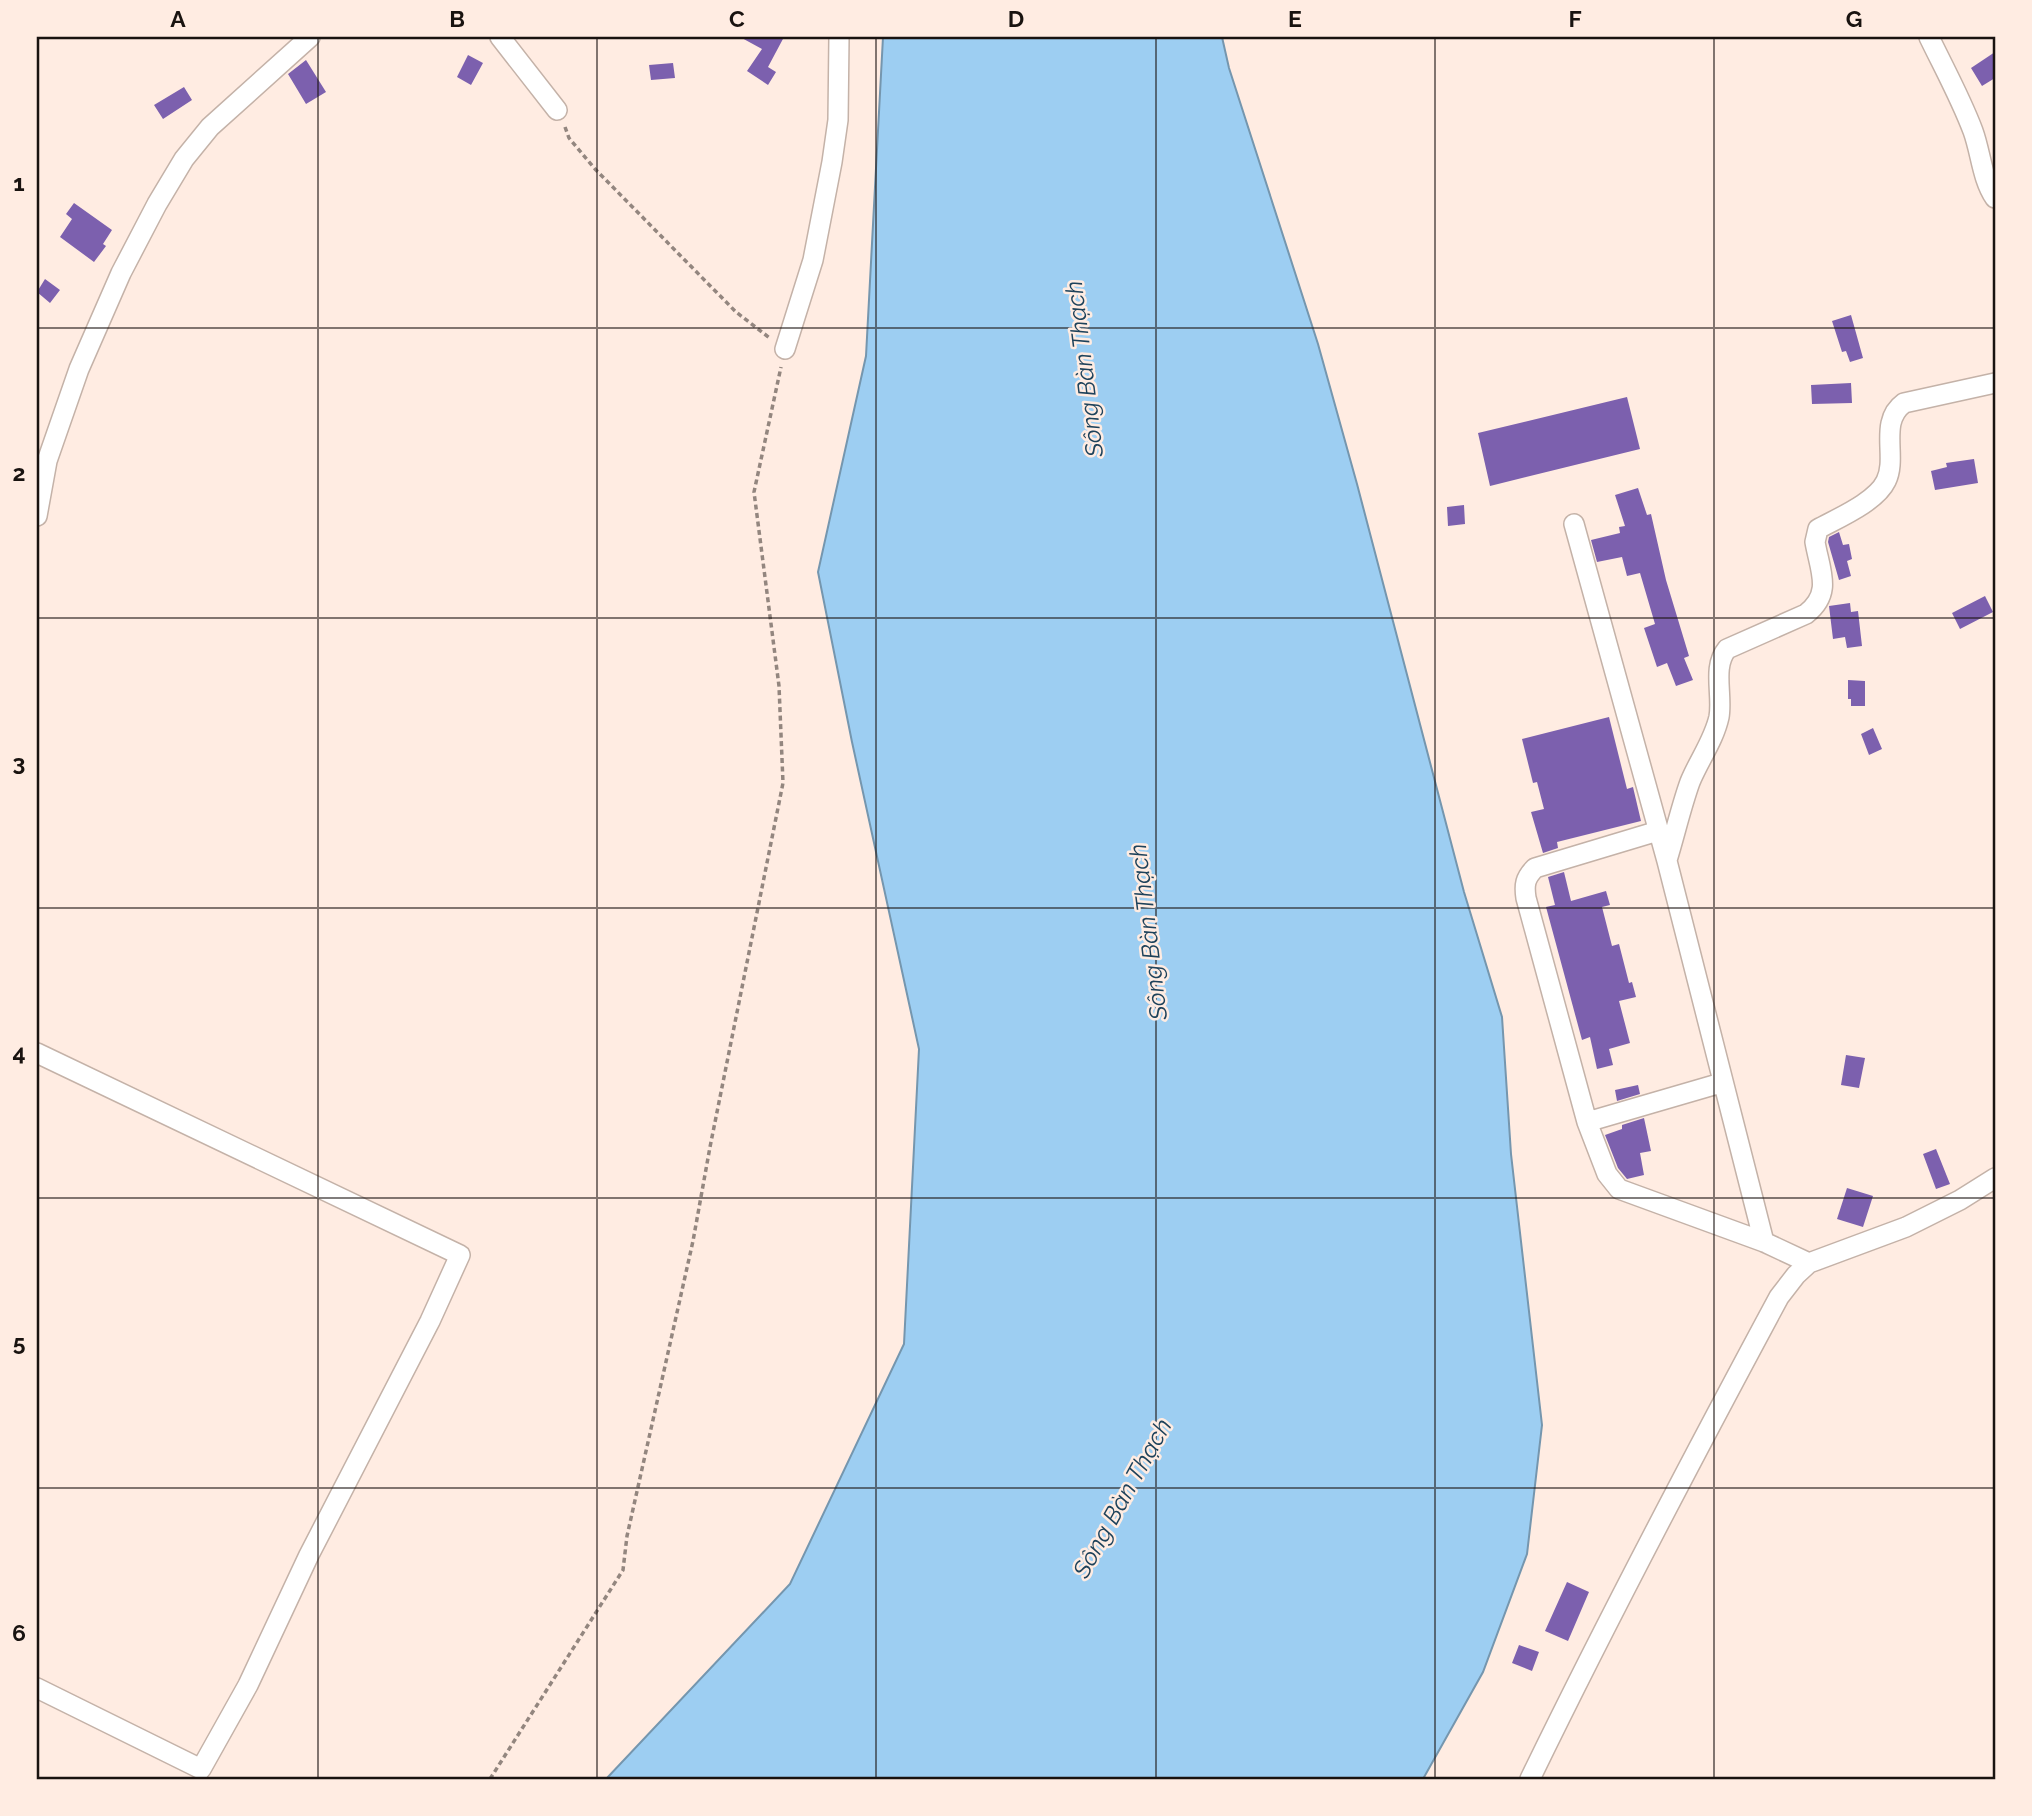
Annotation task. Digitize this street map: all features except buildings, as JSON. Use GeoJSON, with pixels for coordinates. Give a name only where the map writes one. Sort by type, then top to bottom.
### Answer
{"type":"FeatureCollection","features":[{"type":"Feature","properties":{"kind":"street"},"geometry":{"type":"LineString","coordinates":[[37,516],[47,461],[79,369],[116,283],[156,204],[184,159],[210,127],[310,37]]}},
{"type":"Feature","properties":{"kind":"street"},"geometry":{"type":"LineString","coordinates":[[500,37],[557,110]]}},
{"type":"Feature","properties":{"kind":"street"},"geometry":{"type":"LineString","coordinates":[[785,349],[813,260],[832,162],[838,120],[839,37]]}},
{"type":"Feature","properties":{"kind":"street"},"geometry":{"type":"LineString","coordinates":[[1929,37],[1969,122],[1990,190],[1995,198]]}},
{"type":"Feature","properties":{"kind":"street"},"geometry":{"type":"LineString","coordinates":[[1667,861],[1691,781],[1717,725],[1721,696],[1721,655],[1727,649],[1816,607],[1822,597],[1823,588],[1815,535],[1818,529],[1871,498],[1885,482],[1888,473],[1891,420],[1898,407],[1995,383]]}},
{"type":"Feature","properties":{"kind":"street"},"geometry":{"type":"LineString","coordinates":[[1574,524],[1667,861],[1721,1083],[1764,1242]]}},
{"type":"Feature","properties":{"kind":"street"},"geometry":{"type":"LineString","coordinates":[[1658,831],[1535,869],[1526,876],[1526,898],[1587,1122],[1607,1174],[1619,1189],[1764,1242],[1809,1263]]}},
{"type":"Feature","properties":{"kind":"street"},"geometry":{"type":"LineString","coordinates":[[37,1054],[460,1255],[430,1321],[309,1555],[248,1685],[201,1769],[37,1688]]}},
{"type":"Feature","properties":{"kind":"street"},"geometry":{"type":"LineString","coordinates":[[1587,1122],[1721,1083]]}},
{"type":"Feature","properties":{"kind":"street"},"geometry":{"type":"LineString","coordinates":[[1530,1779],[1592,1651],[1686,1469],[1779,1297],[1796,1275],[1809,1263],[1906,1227],[1960,1200],[1995,1178]]}},
{"type":"Feature","properties":{"kind":"path"},"geometry":{"type":"LineString","coordinates":[[490,1779],[622,1570],[626,1536],[693,1241],[783,783],[779,686],[754,492],[785,349],[736,312],[595,169],[569,138],[557,110]]}},
{"type":"Feature","properties":{"kind":"water","name":"Sông Bàn Thạch"},"geometry":{"type":"Polygon","coordinates":[[[883,37],[1222,37],[1229,68],[1318,344],[1464,892],[1502,1017],[1511,1154],[1542,1425],[1527,1554],[1483,1672],[1423,1779],[606,1779],[790,1584],[904,1344],[919,1049],[818,572],[866,356],[883,37]]]}}]}
